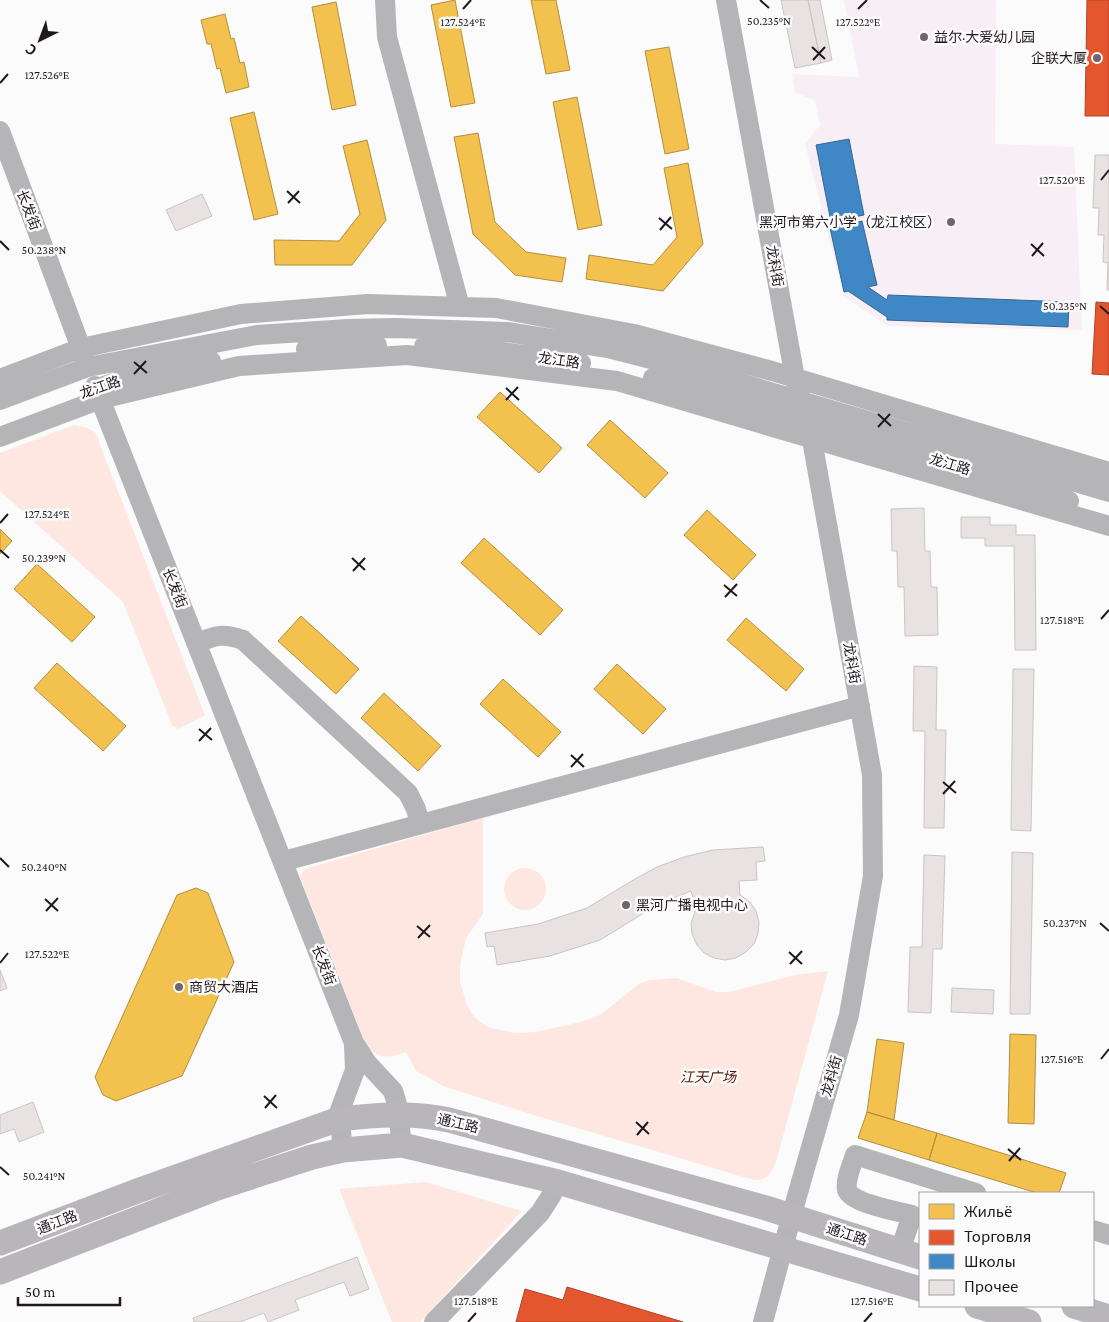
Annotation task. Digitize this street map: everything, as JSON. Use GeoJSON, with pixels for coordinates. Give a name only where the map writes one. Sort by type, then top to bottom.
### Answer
{"type":"FeatureCollection","features":[{"type":"Feature","properties":{"kind":"main road","name":"通江路"},"geometry":{"type":"LineString","coordinates":[[0,1243],[173,1178],[339,1119],[398,1115],[439,1117],[792,1217],[910,1254]]}},
{"type":"Feature","properties":{"kind":"main road","name":"通江路"},"geometry":{"type":"LineString","coordinates":[[0,1272],[217,1188],[312,1156],[343,1150],[402,1145],[558,1182],[919,1288]]}},
{"type":"Feature","properties":{"kind":"main road"},"geometry":{"type":"LineString","coordinates":[[980,1307],[1014,1320]]}},
{"type":"Feature","properties":{"kind":"main road"},"geometry":{"type":"LineString","coordinates":[[1077,1307],[1109,1317]]}},
{"type":"Feature","properties":{"kind":"street"},"geometry":{"type":"LineString","coordinates":[[385,0],[387,37],[460,307]]}},
{"type":"Feature","properties":{"kind":"street","name":"龙科街"},"geometry":{"type":"LineString","coordinates":[[726,0],[795,378],[812,440],[872,775],[873,876],[849,1015],[763,1322]]}},
{"type":"Feature","properties":{"kind":"street","name":"长发街"},"geometry":{"type":"LineString","coordinates":[[0,131],[98,393],[284,861],[354,1043],[367,1063],[393,1092],[397,1104],[402,1145]]}},
{"type":"Feature","properties":{"kind":"street"},"geometry":{"type":"LineString","coordinates":[[0,379],[81,348],[241,314],[368,304],[496,308],[634,334],[795,378],[1109,472]]}},
{"type":"Feature","properties":{"kind":"street","name":"龙江路"},"geometry":{"type":"LineString","coordinates":[[0,400],[88,367],[256,335],[358,328],[507,332],[608,348],[702,372],[804,410],[1109,513]]}},
{"type":"Feature","properties":{"kind":"street","name":"龙江路"},"geometry":{"type":"LineString","coordinates":[[0,423],[98,393],[160,368],[342,344],[460,346],[608,366],[804,410],[1109,492]]}},
{"type":"Feature","properties":{"kind":"street"},"geometry":{"type":"LineString","coordinates":[[0,437],[98,393],[239,366],[407,355],[617,381],[1109,526]]}},
{"type":"Feature","properties":{"kind":"street"},"geometry":{"type":"LineString","coordinates":[[197,643],[222,635],[233,636],[243,640],[408,793],[416,809],[420,824]]}},
{"type":"Feature","properties":{"kind":"street"},"geometry":{"type":"LineString","coordinates":[[284,861],[860,706]]}},
{"type":"Feature","properties":{"kind":"street","name":"长发街"},"geometry":{"type":"LineString","coordinates":[[343,1150],[339,1114],[355,1070],[354,1043]]}},
{"type":"Feature","properties":{"kind":"street"},"geometry":{"type":"LineString","coordinates":[[910,1254],[912,1215],[864,1202],[847,1191],[847,1179],[855,1155],[973,1192]]}},
{"type":"Feature","properties":{"kind":"street"},"geometry":{"type":"LineString","coordinates":[[434,1322],[540,1213],[558,1182]]}},
{"type":"Feature","properties":{"kind":"street"},"geometry":{"type":"LineString","coordinates":[[1094,1230],[1109,1235]]}},
{"type":"Feature","properties":{"kind":"shaded area","name":"黑河市第六小学（龙江校区）"},"geometry":{"type":"Polygon","coordinates":[[[844,0],[996,0],[995,144],[1074,147],[1082,330],[888,326],[844,297],[805,144],[820,125],[815,101],[795,92],[792,74],[859,77],[844,0]]]}},
{"type":"Feature","properties":{"kind":"green space"},"geometry":{"type":"Polygon","coordinates":[[[74,425],[85,427],[95,432],[205,715],[178,729],[172,725],[123,602],[0,491],[0,453],[74,425]]]}},
{"type":"Feature","properties":{"kind":"green space","name":"江天广场"},"geometry":{"type":"Polygon","coordinates":[[[483,818],[483,914],[466,938],[460,966],[460,982],[467,1005],[472,1014],[490,1028],[515,1033],[536,1032],[581,1022],[600,1015],[639,984],[650,980],[676,978],[716,992],[729,992],[795,975],[828,971],[776,1162],[768,1176],[763,1179],[754,1180],[543,1118],[443,1086],[416,1071],[406,1052],[394,1056],[384,1056],[375,1053],[366,1045],[300,877],[304,870],[311,867],[483,818]]]}},
{"type":"Feature","properties":{"kind":"green space"},"geometry":{"type":"Polygon","coordinates":[[[529,868],[537,871],[543,877],[546,889],[543,901],[537,907],[521,910],[513,907],[507,901],[504,885],[507,877],[513,871],[529,868]]]}},
{"type":"Feature","properties":{"kind":"green space"},"geometry":{"type":"Polygon","coordinates":[[[426,1182],[522,1211],[420,1322],[392,1322],[339,1189],[426,1182]]]}},
{"type":"Feature","properties":{"kind":"building: Жильё"},"geometry":{"type":"Polygon","coordinates":[[[455,0],[475,103],[451,107],[431,5],[455,0]]]}},
{"type":"Feature","properties":{"kind":"building: Жильё"},"geometry":{"type":"Polygon","coordinates":[[[531,0],[556,0],[570,70],[546,74],[531,0]]]}},
{"type":"Feature","properties":{"kind":"building: Жильё"},"geometry":{"type":"Polygon","coordinates":[[[336,2],[356,105],[332,110],[312,7],[336,2]]]}},
{"type":"Feature","properties":{"kind":"building: Жильё"},"geometry":{"type":"Polygon","coordinates":[[[225,14],[231,39],[234,38],[240,63],[244,62],[249,87],[226,93],[220,68],[217,69],[211,44],[207,44],[201,20],[225,14]]]}},
{"type":"Feature","properties":{"kind":"building: Жильё"},"geometry":{"type":"Polygon","coordinates":[[[669,47],[689,149],[665,154],[645,51],[669,47]]]}},
{"type":"Feature","properties":{"kind":"building: Жильё"},"geometry":{"type":"Polygon","coordinates":[[[577,97],[602,225],[578,230],[553,102],[577,97]]]}},
{"type":"Feature","properties":{"kind":"building: Жильё"},"geometry":{"type":"Polygon","coordinates":[[[254,112],[278,214],[254,220],[230,118],[254,112]]]}},
{"type":"Feature","properties":{"kind":"building: Жильё"},"geometry":{"type":"Polygon","coordinates":[[[478,133],[495,222],[526,252],[566,258],[562,282],[515,275],[473,234],[454,137],[478,133]]]}},
{"type":"Feature","properties":{"kind":"building: Жильё"},"geometry":{"type":"Polygon","coordinates":[[[367,140],[386,220],[352,265],[275,265],[274,240],[339,241],[360,214],[343,146],[367,140]]]}},
{"type":"Feature","properties":{"kind":"building: Жильё"},"geometry":{"type":"Polygon","coordinates":[[[688,163],[703,244],[663,291],[586,279],[589,255],[653,265],[677,237],[664,168],[688,163]]]}},
{"type":"Feature","properties":{"kind":"building: Жильё"},"geometry":{"type":"Polygon","coordinates":[[[500,392],[562,448],[539,473],[477,417],[500,392]]]}},
{"type":"Feature","properties":{"kind":"building: Жильё"},"geometry":{"type":"Polygon","coordinates":[[[610,420],[668,473],[645,498],[587,445],[610,420]]]}},
{"type":"Feature","properties":{"kind":"building: Жильё"},"geometry":{"type":"Polygon","coordinates":[[[707,510],[756,555],[733,580],[684,535],[707,510]]]}},
{"type":"Feature","properties":{"kind":"building: Жильё"},"geometry":{"type":"Polygon","coordinates":[[[0,529],[12,541],[0,554],[0,529]]]}},
{"type":"Feature","properties":{"kind":"building: Жильё"},"geometry":{"type":"Polygon","coordinates":[[[484,538],[563,610],[540,635],[461,563],[484,538]]]}},
{"type":"Feature","properties":{"kind":"building: Жильё"},"geometry":{"type":"Polygon","coordinates":[[[37,564],[95,617],[72,642],[14,589],[37,564]]]}},
{"type":"Feature","properties":{"kind":"building: Жильё"},"geometry":{"type":"Polygon","coordinates":[[[301,616],[359,669],[336,694],[278,641],[301,616]]]}},
{"type":"Feature","properties":{"kind":"building: Жильё"},"geometry":{"type":"Polygon","coordinates":[[[746,618],[804,669],[786,691],[727,640],[746,618]]]}},
{"type":"Feature","properties":{"kind":"building: Жильё"},"geometry":{"type":"Polygon","coordinates":[[[57,663],[126,726],[103,751],[34,688],[57,663]]]}},
{"type":"Feature","properties":{"kind":"building: Жильё"},"geometry":{"type":"Polygon","coordinates":[[[617,664],[666,709],[643,734],[594,689],[617,664]]]}},
{"type":"Feature","properties":{"kind":"building: Жильё"},"geometry":{"type":"Polygon","coordinates":[[[503,679],[561,732],[538,757],[480,704],[503,679]]]}},
{"type":"Feature","properties":{"kind":"building: Жильё"},"geometry":{"type":"Polygon","coordinates":[[[384,693],[441,746],[418,771],[361,718],[384,693]]]}},
{"type":"Feature","properties":{"kind":"building: Жильё","name":"商贸大酒店"},"geometry":{"type":"Polygon","coordinates":[[[196,888],[208,893],[234,962],[182,1076],[116,1101],[103,1095],[95,1077],[177,895],[196,888]]]}},
{"type":"Feature","properties":{"kind":"building: Жильё"},"geometry":{"type":"Polygon","coordinates":[[[1010,1034],[1036,1035],[1034,1124],[1008,1123],[1010,1034]]]}},
{"type":"Feature","properties":{"kind":"building: Жильё"},"geometry":{"type":"Polygon","coordinates":[[[877,1039],[904,1043],[894,1120],[867,1112],[877,1039]]]}},
{"type":"Feature","properties":{"kind":"building: Жильё"},"geometry":{"type":"Polygon","coordinates":[[[867,1112],[937,1133],[929,1160],[858,1138],[867,1112]]]}},
{"type":"Feature","properties":{"kind":"building: Жильё"},"geometry":{"type":"Polygon","coordinates":[[[937,1133],[1066,1173],[1059,1192],[1034,1192],[929,1160],[937,1133]]]}},
{"type":"Feature","properties":{"kind":"building: Торговля","name":"企联大厦"},"geometry":{"type":"Polygon","coordinates":[[[1087,0],[1109,0],[1109,116],[1085,116],[1087,0]]]}},
{"type":"Feature","properties":{"kind":"building: Торговля"},"geometry":{"type":"Polygon","coordinates":[[[1096,302],[1109,303],[1109,375],[1092,374],[1096,302]]]}},
{"type":"Feature","properties":{"kind":"building: Торговля"},"geometry":{"type":"Polygon","coordinates":[[[567,1287],[683,1322],[516,1322],[525,1289],[563,1300],[567,1287]]]}},
{"type":"Feature","properties":{"kind":"building: Школы"},"geometry":{"type":"Polygon","coordinates":[[[849,139],[864,215],[831,222],[816,145],[849,139]]]}},
{"type":"Feature","properties":{"kind":"building: Школы"},"geometry":{"type":"Polygon","coordinates":[[[862,221],[877,285],[868,287],[887,300],[888,295],[1069,302],[1068,327],[887,320],[887,317],[848,291],[844,292],[830,228],[862,221]]]}},
{"type":"Feature","properties":{"kind":"building: Прочее"},"geometry":{"type":"Polygon","coordinates":[[[781,0],[808,0],[821,63],[795,68],[781,0]]]}},
{"type":"Feature","properties":{"kind":"building: Прочее"},"geometry":{"type":"Polygon","coordinates":[[[808,0],[820,0],[832,60],[821,63],[808,0]]]}},
{"type":"Feature","properties":{"kind":"building: Прочее"},"geometry":{"type":"Polygon","coordinates":[[[1095,155],[1109,155],[1109,290],[1107,290],[1108,263],[1103,262],[1104,235],[1098,235],[1099,208],[1093,208],[1095,155]]]}},
{"type":"Feature","properties":{"kind":"building: Прочее"},"geometry":{"type":"Polygon","coordinates":[[[202,194],[212,216],[176,231],[166,210],[202,194]]]}},
{"type":"Feature","properties":{"kind":"building: Прочее"},"geometry":{"type":"Polygon","coordinates":[[[924,508],[925,551],[930,551],[931,587],[937,587],[938,635],[905,636],[904,587],[898,587],[897,551],[892,551],[891,509],[924,508]]]}},
{"type":"Feature","properties":{"kind":"building: Прочее"},"geometry":{"type":"Polygon","coordinates":[[[961,517],[990,517],[990,525],[1016,525],[1016,535],[1035,535],[1036,650],[1015,650],[1014,546],[985,546],[985,538],[961,538],[961,517]]]}},
{"type":"Feature","properties":{"kind":"building: Прочее"},"geometry":{"type":"Polygon","coordinates":[[[914,666],[937,667],[936,730],[946,730],[944,828],[924,828],[925,731],[913,731],[914,666]]]}},
{"type":"Feature","properties":{"kind":"building: Прочее"},"geometry":{"type":"Polygon","coordinates":[[[1013,669],[1034,669],[1031,831],[1011,830],[1013,669]]]}},
{"type":"Feature","properties":{"kind":"building: Прочее","name":"黑河广播电视中心"},"geometry":{"type":"Polygon","coordinates":[[[763,847],[765,861],[756,862],[757,880],[739,881],[740,895],[750,902],[756,911],[759,922],[758,934],[754,944],[736,958],[725,960],[714,958],[704,953],[697,945],[692,934],[691,923],[696,909],[691,891],[647,911],[600,940],[550,956],[497,965],[494,946],[487,947],[485,933],[538,924],[587,908],[657,867],[684,857],[713,850],[763,847]]]}},
{"type":"Feature","properties":{"kind":"building: Прочее"},"geometry":{"type":"Polygon","coordinates":[[[1012,852],[1033,853],[1030,1014],[1010,1014],[1012,852]]]}},
{"type":"Feature","properties":{"kind":"building: Прочее"},"geometry":{"type":"Polygon","coordinates":[[[924,855],[945,856],[942,949],[933,949],[931,1013],[908,1012],[910,947],[922,947],[924,855]]]}},
{"type":"Feature","properties":{"kind":"building: Прочее"},"geometry":{"type":"Polygon","coordinates":[[[0,970],[7,988],[0,991],[0,970]]]}},
{"type":"Feature","properties":{"kind":"building: Прочее"},"geometry":{"type":"Polygon","coordinates":[[[952,988],[994,990],[993,1014],[951,1012],[952,988]]]}},
{"type":"Feature","properties":{"kind":"building: Прочее"},"geometry":{"type":"Polygon","coordinates":[[[33,1102],[44,1132],[19,1142],[14,1129],[0,1134],[0,1115],[33,1102]]]}},
{"type":"Feature","properties":{"kind":"building: Прочее"},"geometry":{"type":"Polygon","coordinates":[[[357,1257],[369,1289],[350,1296],[344,1282],[295,1300],[299,1310],[268,1322],[264,1313],[240,1322],[194,1322],[193,1318],[357,1257]]]}},
{"type":"Feature","properties":{"kind":"place","name":"益尔·大爱幼儿园"},"geometry":{"type":"Point","coordinates":[924,37]}},
{"type":"Feature","properties":{"kind":"place","name":"企联大厦"},"geometry":{"type":"Point","coordinates":[1097,58]}},
{"type":"Feature","properties":{"kind":"place","name":"黑河市第六小学（龙江校区）"},"geometry":{"type":"Point","coordinates":[951,222]}},
{"type":"Feature","properties":{"kind":"place","name":"黑河广播电视中心"},"geometry":{"type":"Point","coordinates":[626,905]}},
{"type":"Feature","properties":{"kind":"place","name":"商贸大酒店"},"geometry":{"type":"Point","coordinates":[179,987]}}]}
